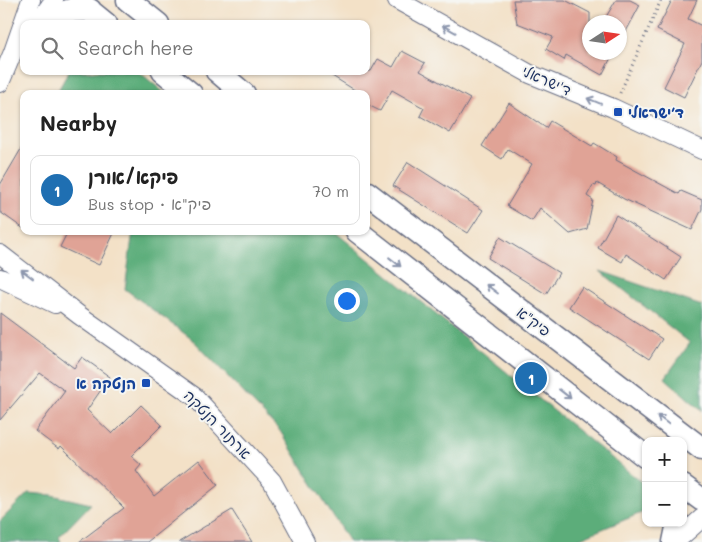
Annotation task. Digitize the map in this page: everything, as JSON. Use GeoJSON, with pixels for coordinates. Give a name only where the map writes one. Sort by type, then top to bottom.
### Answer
{"type":"FeatureCollection","features":[{"type":"Feature","properties":{"kind":"main road"},"geometry":{"type":"LineString","coordinates":[[128,0],[153,20]]}},
{"type":"Feature","properties":{"kind":"main road"},"geometry":{"type":"LineString","coordinates":[[47,20],[68,11],[91,11]]}},
{"type":"Feature","properties":{"kind":"main road"},"geometry":{"type":"LineString","coordinates":[[168,75],[185,90]]}},
{"type":"Feature","properties":{"kind":"main road"},"geometry":{"type":"LineString","coordinates":[[221,75],[239,90]]}},
{"type":"Feature","properties":{"kind":"main road","name":"פיק\"א"},"geometry":{"type":"LineString","coordinates":[[370,195],[702,449]]}},
{"type":"Feature","properties":{"kind":"main road"},"geometry":{"type":"LineString","coordinates":[[362,235],[642,454]]}},
{"type":"Feature","properties":{"kind":"main road"},"geometry":{"type":"LineString","coordinates":[[687,489],[702,500]]}},
{"type":"Feature","properties":{"kind":"main road"},"geometry":{"type":"LineString","coordinates":[[674,542],[677,527]]}},
{"type":"Feature","properties":{"kind":"street"},"geometry":{"type":"LineString","coordinates":[[25,20],[30,0]]}},
{"type":"Feature","properties":{"kind":"street"},"geometry":{"type":"LineString","coordinates":[[41,20],[54,0]]}},
{"type":"Feature","properties":{"kind":"street","name":"ד'ישראלי"},"geometry":{"type":"LineString","coordinates":[[397,0],[530,74],[613,108],[702,150]]}},
{"type":"Feature","properties":{"kind":"street"},"geometry":{"type":"LineString","coordinates":[[0,83],[18,46]]}},
{"type":"Feature","properties":{"kind":"street","name":"ארתור הנטקה"},"geometry":{"type":"LineString","coordinates":[[0,254],[78,315],[195,397],[272,481],[306,542]]}},
{"type":"Feature","properties":{"kind":"street","name":"ארתור הנטקה"},"geometry":{"type":"LineString","coordinates":[[0,278],[78,315]]}},
{"type":"Feature","properties":{"kind":"street"},"geometry":{"type":"LineString","coordinates":[[674,542],[702,518]]}},
{"type":"Feature","properties":{"kind":"path"},"geometry":{"type":"LineString","coordinates":[[613,108],[661,0]]}},
{"type":"Feature","properties":{"kind":"green space"},"geometry":{"type":"Polygon","coordinates":[[[67,75],[143,75],[161,90],[58,90],[67,75]]]}},
{"type":"Feature","properties":{"kind":"green space"},"geometry":{"type":"Polygon","coordinates":[[[132,235],[339,235],[642,483],[642,513],[571,542],[349,542],[280,431],[193,340],[125,289],[132,235]]]}},
{"type":"Feature","properties":{"kind":"green space"},"geometry":{"type":"Polygon","coordinates":[[[600,271],[702,306],[702,411],[665,378],[690,343],[600,271]]]}},
{"type":"Feature","properties":{"kind":"green space"},"geometry":{"type":"Polygon","coordinates":[[[28,493],[52,495],[91,504],[59,537],[61,542],[0,542],[0,521],[28,493]]]}},
{"type":"Feature","properties":{"kind":"building"},"geometry":{"type":"Polygon","coordinates":[[[513,0],[565,0],[590,13],[590,15],[582,15],[582,60],[610,60],[602,75],[566,55],[564,60],[546,49],[553,37],[517,23],[513,0]]]}},
{"type":"Feature","properties":{"kind":"building"},"geometry":{"type":"Polygon","coordinates":[[[616,0],[630,0],[640,5],[627,30],[627,15],[607,15],[616,0]]]}},
{"type":"Feature","properties":{"kind":"building"},"geometry":{"type":"Polygon","coordinates":[[[672,0],[697,0],[688,19],[702,26],[702,60],[684,97],[664,87],[685,44],[657,30],[672,0]]]}},
{"type":"Feature","properties":{"kind":"building"},"geometry":{"type":"Polygon","coordinates":[[[402,51],[425,63],[420,71],[470,99],[450,133],[420,116],[424,108],[392,90],[380,111],[370,106],[370,90],[355,90],[330,75],[370,75],[370,71],[378,59],[393,67],[402,51]]]}},
{"type":"Feature","properties":{"kind":"building"},"geometry":{"type":"Polygon","coordinates":[[[509,103],[546,128],[550,121],[592,146],[594,143],[617,157],[616,160],[679,194],[681,191],[702,200],[702,209],[692,230],[624,199],[597,183],[596,186],[593,185],[587,196],[593,200],[587,229],[570,234],[540,208],[532,221],[507,206],[532,164],[508,149],[502,159],[482,146],[509,103]]]}},
{"type":"Feature","properties":{"kind":"building"},"geometry":{"type":"Polygon","coordinates":[[[20,151],[20,226],[0,212],[0,185],[20,151]]]}},
{"type":"Feature","properties":{"kind":"building"},"geometry":{"type":"Polygon","coordinates":[[[408,162],[483,210],[468,233],[393,186],[408,162]]]}},
{"type":"Feature","properties":{"kind":"building"},"geometry":{"type":"Polygon","coordinates":[[[616,215],[681,257],[666,280],[626,254],[622,262],[598,248],[616,215]]]}},
{"type":"Feature","properties":{"kind":"building"},"geometry":{"type":"Polygon","coordinates":[[[66,235],[113,235],[99,265],[60,247],[66,235]]]}},
{"type":"Feature","properties":{"kind":"building"},"geometry":{"type":"Polygon","coordinates":[[[500,237],[559,273],[546,294],[488,258],[500,237]]]}},
{"type":"Feature","properties":{"kind":"building"},"geometry":{"type":"Polygon","coordinates":[[[582,287],[662,339],[649,359],[569,307],[582,287]]]}},
{"type":"Feature","properties":{"kind":"building"},"geometry":{"type":"Polygon","coordinates":[[[0,313],[74,368],[82,357],[110,377],[87,410],[112,434],[141,405],[162,425],[131,456],[141,465],[136,471],[154,496],[199,460],[218,485],[147,542],[79,542],[124,508],[61,446],[59,449],[35,431],[65,391],[40,373],[0,420],[0,313]]]}},
{"type":"Feature","properties":{"kind":"building"},"geometry":{"type":"Polygon","coordinates":[[[232,510],[252,542],[179,542],[232,510]]]}},
{"type":"Feature","properties":{"kind":"place","name":"ד׳ישראלי"},"geometry":{"type":"Point","coordinates":[618,112]}},
{"type":"Feature","properties":{"kind":"place","name":"פיקא/אורן"},"geometry":{"type":"Point","coordinates":[531,378]}},
{"type":"Feature","properties":{"kind":"place","name":"הנטקה א"},"geometry":{"type":"Point","coordinates":[146,383]}}]}
